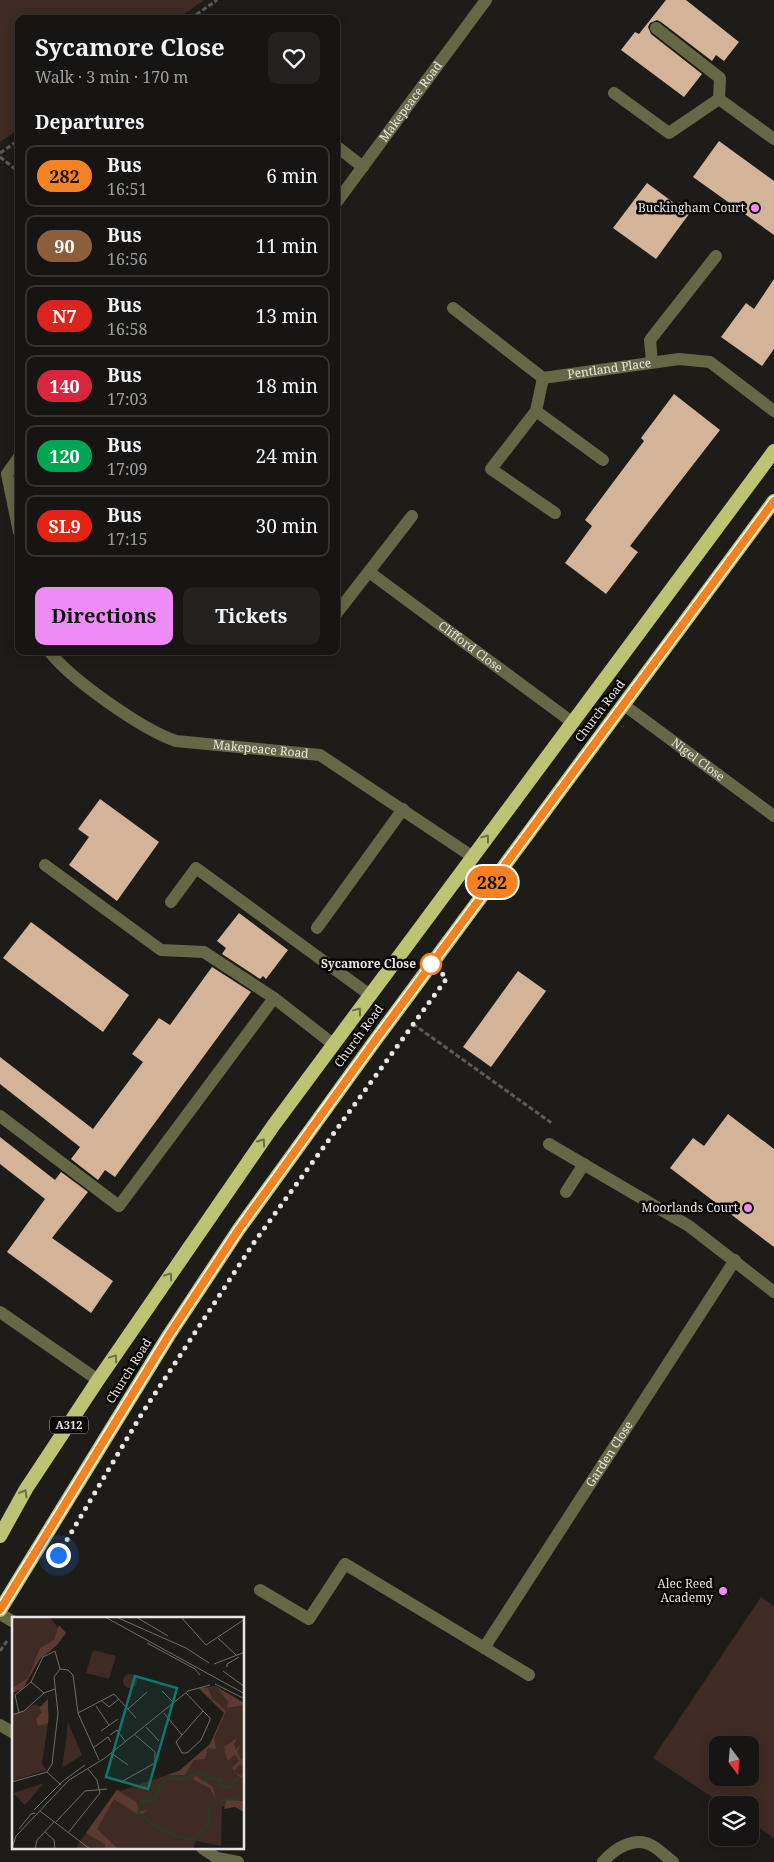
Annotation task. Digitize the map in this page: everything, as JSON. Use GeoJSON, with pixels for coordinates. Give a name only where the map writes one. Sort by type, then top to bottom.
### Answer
{"type":"FeatureCollection","features":[{"type":"Feature","properties":{"kind":"highway","name":"Church Road"},"geometry":{"type":"LineString","coordinates":[[0,1536],[26,1489],[98,1380],[219,1204],[333,1044],[774,452]]}},
{"type":"Feature","properties":{"kind":"highway","name":"Church Road"},"geometry":{"type":"LineString","coordinates":[[0,1612],[169,1335],[239,1229],[374,1042],[774,502]]}},
{"type":"Feature","properties":{"kind":"street","name":"Makepeace Road"},"geometry":{"type":"LineString","coordinates":[[340,198],[486,0]]}},
{"type":"Feature","properties":{"kind":"street"},"geometry":{"type":"LineString","coordinates":[[656,28],[720,78],[719,99]]}},
{"type":"Feature","properties":{"kind":"street"},"geometry":{"type":"LineString","coordinates":[[614,93],[669,133],[719,99]]}},
{"type":"Feature","properties":{"kind":"street"},"geometry":{"type":"LineString","coordinates":[[719,99],[774,139]]}},
{"type":"Feature","properties":{"kind":"street"},"geometry":{"type":"LineString","coordinates":[[340,149],[363,167]]}},
{"type":"Feature","properties":{"kind":"street"},"geometry":{"type":"LineString","coordinates":[[652,362],[650,340],[716,256]]}},
{"type":"Feature","properties":{"kind":"street"},"geometry":{"type":"LineString","coordinates":[[453,308],[543,378],[536,411],[491,469],[555,513]]}},
{"type":"Feature","properties":{"kind":"street","name":"Pentland Place"},"geometry":{"type":"LineString","coordinates":[[543,378],[679,358],[710,362],[774,411]]}},
{"type":"Feature","properties":{"kind":"street"},"geometry":{"type":"LineString","coordinates":[[536,411],[603,460]]}},
{"type":"Feature","properties":{"kind":"street"},"geometry":{"type":"LineString","coordinates":[[15,461],[4,473],[15,516]]}},
{"type":"Feature","properties":{"kind":"street"},"geometry":{"type":"LineString","coordinates":[[340,609],[412,516]]}},
{"type":"Feature","properties":{"kind":"street","name":"Clifford Close"},"geometry":{"type":"LineString","coordinates":[[369,572],[572,722]]}},
{"type":"Feature","properties":{"kind":"street","name":"Makepeace Road"},"geometry":{"type":"LineString","coordinates":[[52,655],[63,668],[156,734],[176,742],[320,755],[473,857]]}},
{"type":"Feature","properties":{"kind":"street","name":"Nigel Close"},"geometry":{"type":"LineString","coordinates":[[624,705],[774,816]]}},
{"type":"Feature","properties":{"kind":"street"},"geometry":{"type":"LineString","coordinates":[[317,928],[403,809]]}},
{"type":"Feature","properties":{"kind":"street"},"geometry":{"type":"LineString","coordinates":[[46,865],[161,950],[204,952],[274,998],[333,1044]]}},
{"type":"Feature","properties":{"kind":"street"},"geometry":{"type":"LineString","coordinates":[[171,902],[196,868],[370,995]]}},
{"type":"Feature","properties":{"kind":"street"},"geometry":{"type":"LineString","coordinates":[[0,1116],[119,1206],[274,998]]}},
{"type":"Feature","properties":{"kind":"street"},"geometry":{"type":"LineString","coordinates":[[548,1144],[689,1226],[774,1292]]}},
{"type":"Feature","properties":{"kind":"street"},"geometry":{"type":"LineString","coordinates":[[566,1192],[584,1164]]}},
{"type":"Feature","properties":{"kind":"street","name":"Garden Close"},"geometry":{"type":"LineString","coordinates":[[484,1648],[735,1260]]}},
{"type":"Feature","properties":{"kind":"street"},"geometry":{"type":"LineString","coordinates":[[0,1312],[98,1380]]}},
{"type":"Feature","properties":{"kind":"street"},"geometry":{"type":"LineString","coordinates":[[260,1590],[309,1619],[345,1564],[529,1675]]}},
{"type":"Feature","properties":{"kind":"street"},"geometry":{"type":"LineString","coordinates":[[0,1612],[12,1621]]}},
{"type":"Feature","properties":{"kind":"street"},"geometry":{"type":"LineString","coordinates":[[0,1725],[12,1732]]}},
{"type":"Feature","properties":{"kind":"street"},"geometry":{"type":"LineString","coordinates":[[603,1862],[621,1846],[640,1842],[652,1845],[673,1862]]}},
{"type":"Feature","properties":{"kind":"street"},"geometry":{"type":"LineString","coordinates":[[205,1850],[217,1858],[238,1862]]}},
{"type":"Feature","properties":{"kind":"path"},"geometry":{"type":"LineString","coordinates":[[196,15],[217,0]]}},
{"type":"Feature","properties":{"kind":"path"},"geometry":{"type":"LineString","coordinates":[[0,153],[15,143]]}},
{"type":"Feature","properties":{"kind":"path"},"geometry":{"type":"LineString","coordinates":[[0,157],[15,169]]}},
{"type":"Feature","properties":{"kind":"path"},"geometry":{"type":"LineString","coordinates":[[408,1032],[419,1016]]}},
{"type":"Feature","properties":{"kind":"path"},"geometry":{"type":"LineString","coordinates":[[413,1024],[558,1128],[548,1144]]}},
{"type":"Feature","properties":{"kind":"shaded area"},"geometry":{"type":"Polygon","coordinates":[[[0,0],[204,0],[183,15],[15,15],[15,132],[0,142],[0,0]]]}},
{"type":"Feature","properties":{"kind":"shaded area"},"geometry":{"type":"Polygon","coordinates":[[[761,1597],[774,1606],[774,1838],[759,1828],[759,1796],[710,1796],[653,1758],[761,1597]]]}},
{"type":"Feature","properties":{"kind":"building"},"geometry":{"type":"Polygon","coordinates":[[[666,0],[686,0],[739,42],[724,61],[716,55],[712,61],[661,22],[657,20],[650,23],[648,27],[651,34],[702,74],[684,97],[621,50],[635,32],[639,34],[666,0]]]}},
{"type":"Feature","properties":{"kind":"building","name":"Buckingham Court"},"geometry":{"type":"Polygon","coordinates":[[[719,141],[774,181],[774,235],[693,177],[719,141]]]}},
{"type":"Feature","properties":{"kind":"building"},"geometry":{"type":"Polygon","coordinates":[[[647,183],[689,214],[656,259],[613,228],[647,183]]]}},
{"type":"Feature","properties":{"kind":"building"},"geometry":{"type":"Polygon","coordinates":[[[774,279],[774,349],[762,366],[721,337],[746,303],[754,309],[774,279]]]}},
{"type":"Feature","properties":{"kind":"building"},"geometry":{"type":"Polygon","coordinates":[[[674,394],[720,430],[630,546],[638,552],[606,594],[565,563],[592,526],[585,520],[644,441],[641,438],[674,394]]]}},
{"type":"Feature","properties":{"kind":"building"},"geometry":{"type":"Polygon","coordinates":[[[100,799],[159,842],[117,901],[69,865],[89,837],[78,829],[100,799]]]}},
{"type":"Feature","properties":{"kind":"building"},"geometry":{"type":"Polygon","coordinates":[[[239,913],[288,950],[266,979],[263,976],[260,979],[222,954],[226,948],[217,941],[239,913]]]}},
{"type":"Feature","properties":{"kind":"building"},"geometry":{"type":"Polygon","coordinates":[[[31,922],[129,995],[103,1032],[3,958],[31,922]]]}},
{"type":"Feature","properties":{"kind":"building"},"geometry":{"type":"Polygon","coordinates":[[[212,967],[251,992],[115,1177],[105,1170],[98,1180],[71,1159],[80,1147],[0,1084],[0,1057],[93,1129],[143,1062],[132,1054],[159,1018],[170,1025],[212,967]]]}},
{"type":"Feature","properties":{"kind":"building"},"geometry":{"type":"Polygon","coordinates":[[[518,971],[546,991],[491,1067],[463,1047],[518,971]]]}},
{"type":"Feature","properties":{"kind":"building","name":"Moorlands Court"},"geometry":{"type":"Polygon","coordinates":[[[728,1114],[774,1149],[774,1247],[670,1168],[693,1138],[704,1146],[728,1114]]]}},
{"type":"Feature","properties":{"kind":"building"},"geometry":{"type":"Polygon","coordinates":[[[0,1137],[55,1180],[61,1172],[88,1192],[52,1238],[113,1281],[91,1313],[7,1252],[45,1199],[0,1164],[0,1137]]]}},
{"type":"Feature","properties":{"kind":"bus line","name":"282"},"geometry":{"type":"LineString","coordinates":[[0,1610],[169,1335],[239,1229],[298,1145],[774,501]]}},
{"type":"Feature","properties":{"kind":"place","name":"Buckingham Court"},"geometry":{"type":"Point","coordinates":[755,208]}},
{"type":"Feature","properties":{"kind":"place","name":"Sycamore Close"},"geometry":{"type":"Point","coordinates":[431,964]}},
{"type":"Feature","properties":{"kind":"place","name":"Moorlands Court"},"geometry":{"type":"Point","coordinates":[748,1208]}},
{"type":"Feature","properties":{"kind":"place","name":"Alec Reed Academy"},"geometry":{"type":"Point","coordinates":[723,1591]}},
{"type":"Feature","properties":{"kind":"route"},"geometry":{"type":"LineString","coordinates":[[58,1555],[141,1415],[255,1241],[447,978],[431,964]]}}]}
